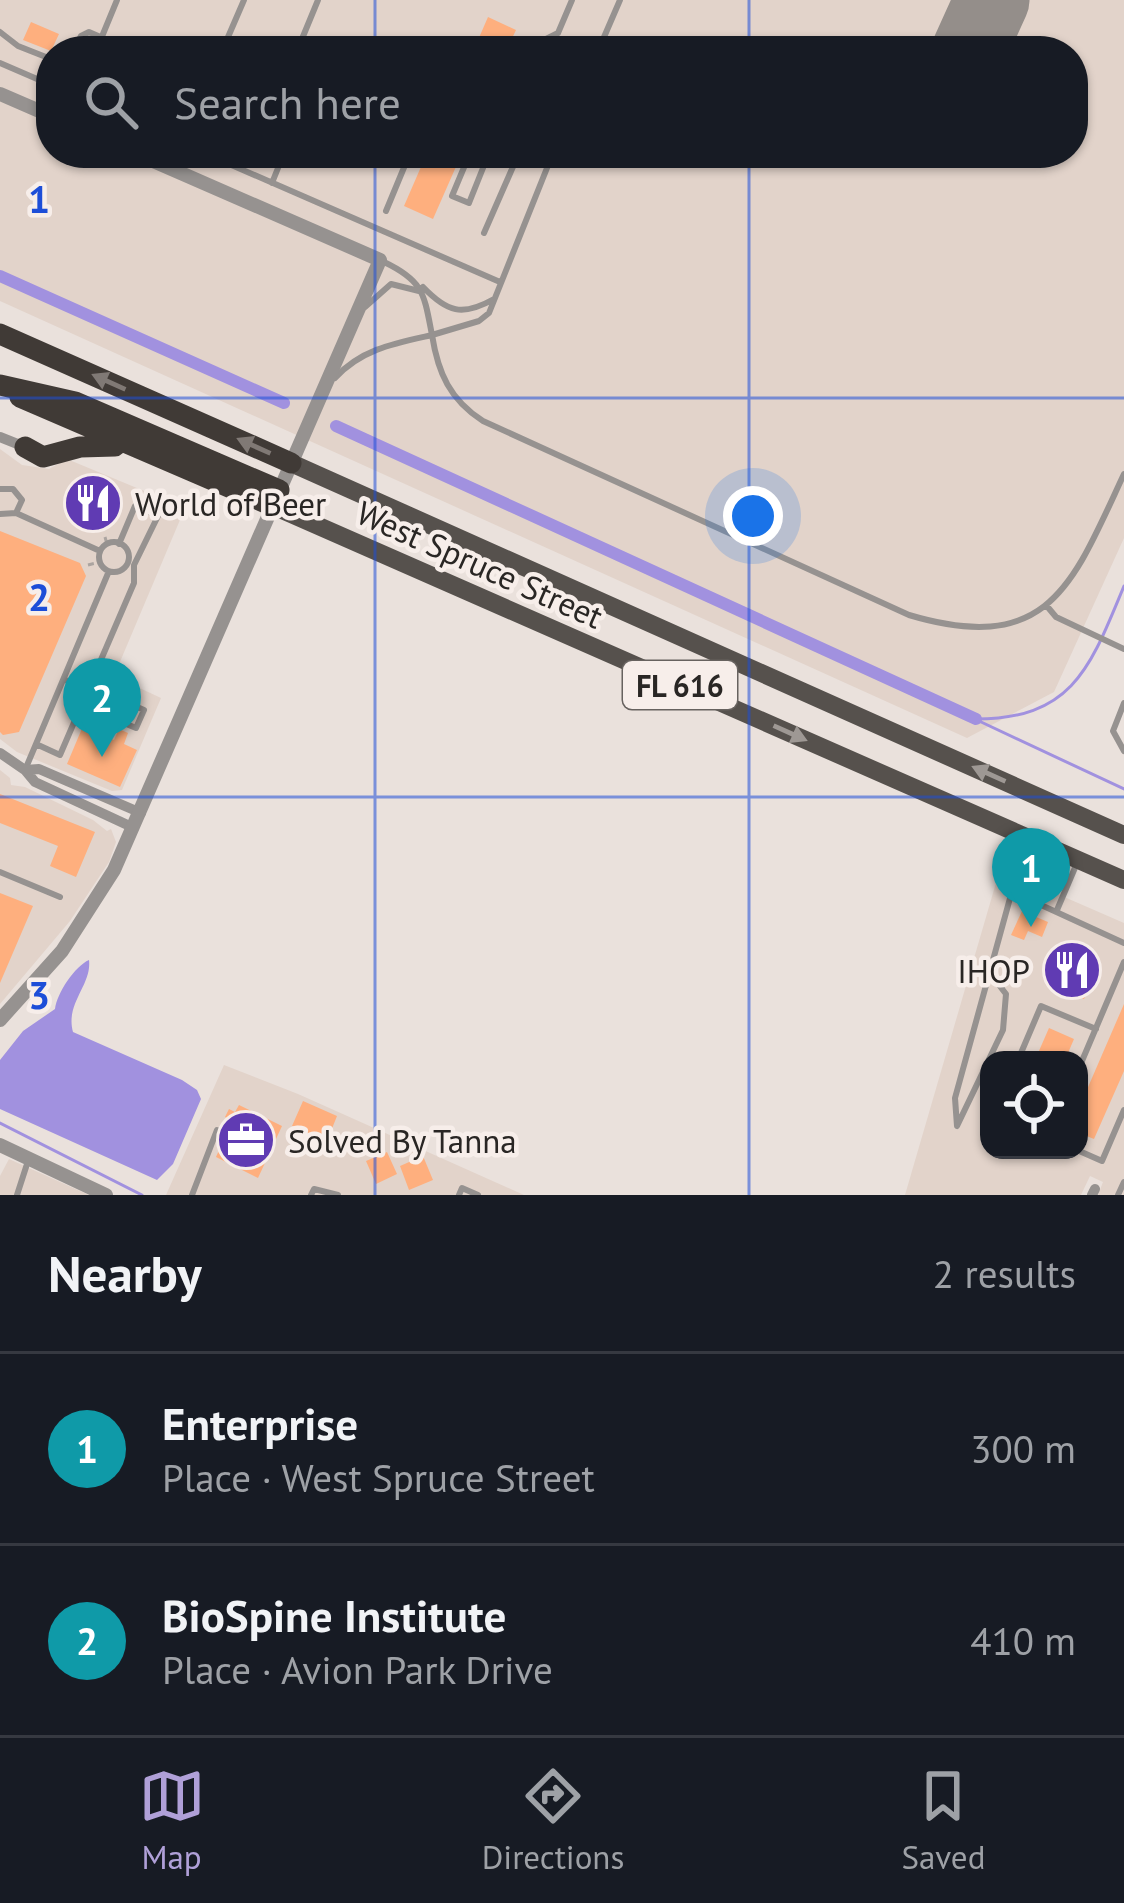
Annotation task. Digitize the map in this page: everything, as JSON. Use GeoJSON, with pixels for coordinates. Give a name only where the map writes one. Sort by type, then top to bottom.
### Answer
{"type":"FeatureCollection","features":[{"type":"Feature","properties":{"kind":"highway","name":"FL 616"},"geometry":{"type":"LineString","coordinates":[[0,334],[291,463]]}},
{"type":"Feature","properties":{"kind":"highway","name":"FL 616"},"geometry":{"type":"LineString","coordinates":[[0,387],[134,447],[276,498]]}},
{"type":"Feature","properties":{"kind":"highway"},"geometry":{"type":"LineString","coordinates":[[0,387],[75,402],[276,498]]}},
{"type":"Feature","properties":{"kind":"highway"},"geometry":{"type":"LineString","coordinates":[[25,448],[42,448],[52,442],[56,430],[42,407]]}},
{"type":"Feature","properties":{"kind":"highway"},"geometry":{"type":"LineString","coordinates":[[25,448],[43,457],[92,445],[134,447]]}},
{"type":"Feature","properties":{"kind":"main road","name":"West Spruce Street"},"geometry":{"type":"LineString","coordinates":[[291,463],[1124,835]]}},
{"type":"Feature","properties":{"kind":"main road","name":"West Spruce Street"},"geometry":{"type":"LineString","coordinates":[[276,498],[1124,880]]}},
{"type":"Feature","properties":{"kind":"main road"},"geometry":{"type":"LineString","coordinates":[[1079,860],[1095,822]]}},
{"type":"Feature","properties":{"kind":"street"},"geometry":{"type":"LineString","coordinates":[[0,94],[36,110]]}},
{"type":"Feature","properties":{"kind":"street"},"geometry":{"type":"LineString","coordinates":[[0,1020],[62,950],[114,870],[380,260],[169,168]]}},
{"type":"Feature","properties":{"kind":"street"},"geometry":{"type":"LineString","coordinates":[[0,437],[25,448]]}},
{"type":"Feature","properties":{"kind":"street"},"geometry":{"type":"LineString","coordinates":[[0,753],[25,770],[39,770],[138,821]]}},
{"type":"Feature","properties":{"kind":"street"},"geometry":{"type":"LineString","coordinates":[[0,1145],[106,1195]]}},
{"type":"Feature","properties":{"kind":"lane"},"geometry":{"type":"LineString","coordinates":[[102,36],[118,0]]}},
{"type":"Feature","properties":{"kind":"lane"},"geometry":{"type":"LineString","coordinates":[[229,36],[244,0]]}},
{"type":"Feature","properties":{"kind":"lane"},"geometry":{"type":"LineString","coordinates":[[302,36],[318,0]]}},
{"type":"Feature","properties":{"kind":"lane"},"geometry":{"type":"LineString","coordinates":[[551,36],[558,33],[572,0]]}},
{"type":"Feature","properties":{"kind":"lane"},"geometry":{"type":"LineString","coordinates":[[604,36],[620,0]]}},
{"type":"Feature","properties":{"kind":"lane"},"geometry":{"type":"LineString","coordinates":[[0,32],[36,53]]}},
{"type":"Feature","properties":{"kind":"lane"},"geometry":{"type":"LineString","coordinates":[[0,63],[36,79]]}},
{"type":"Feature","properties":{"kind":"lane"},"geometry":{"type":"LineString","coordinates":[[238,168],[500,282]]}},
{"type":"Feature","properties":{"kind":"lane"},"geometry":{"type":"LineString","coordinates":[[272,183],[278,168]]}},
{"type":"Feature","properties":{"kind":"lane"},"geometry":{"type":"LineString","coordinates":[[386,211],[404,168]]}},
{"type":"Feature","properties":{"kind":"lane"},"geometry":{"type":"LineString","coordinates":[[464,168],[452,196],[469,203],[483,168]]}},
{"type":"Feature","properties":{"kind":"lane"},"geometry":{"type":"LineString","coordinates":[[484,233],[512,168]]}},
{"type":"Feature","properties":{"kind":"lane"},"geometry":{"type":"LineString","coordinates":[[322,392],[357,358],[379,348],[479,321],[497,297],[548,168]]}},
{"type":"Feature","properties":{"kind":"lane"},"geometry":{"type":"LineString","coordinates":[[380,260],[412,277],[449,310],[476,309],[497,297]]}},
{"type":"Feature","properties":{"kind":"lane"},"geometry":{"type":"LineString","coordinates":[[412,277],[426,302],[445,384],[456,400],[483,421],[909,615],[947,627],[981,629],[1018,620],[1068,587],[1124,474]]}},
{"type":"Feature","properties":{"kind":"lane"},"geometry":{"type":"LineString","coordinates":[[355,319],[392,284],[418,289],[426,302]]}},
{"type":"Feature","properties":{"kind":"lane"},"geometry":{"type":"LineString","coordinates":[[0,489],[9,487],[20,496],[16,513]]}},
{"type":"Feature","properties":{"kind":"lane"},"geometry":{"type":"LineString","coordinates":[[104,544],[100,562],[109,571],[119,571],[130,564],[158,516],[135,506],[119,544]]}},
{"type":"Feature","properties":{"kind":"lane"},"geometry":{"type":"LineString","coordinates":[[0,514],[16,513],[104,544],[119,544],[128,551],[134,583],[60,754],[36,744]]}},
{"type":"Feature","properties":{"kind":"lane"},"geometry":{"type":"LineString","coordinates":[[25,770],[109,571]]}},
{"type":"Feature","properties":{"kind":"lane"},"geometry":{"type":"LineString","coordinates":[[1046,605],[1056,617],[1121,647]]}},
{"type":"Feature","properties":{"kind":"lane"},"geometry":{"type":"LineString","coordinates":[[63,680],[90,685],[144,710],[136,728],[81,705]]}},
{"type":"Feature","properties":{"kind":"lane"},"geometry":{"type":"LineString","coordinates":[[1124,704],[1113,730],[1124,752]]}},
{"type":"Feature","properties":{"kind":"lane"},"geometry":{"type":"LineString","coordinates":[[1013,831],[1002,887],[1124,943]]}},
{"type":"Feature","properties":{"kind":"lane"},"geometry":{"type":"LineString","coordinates":[[1057,910],[1079,860]]}},
{"type":"Feature","properties":{"kind":"lane"},"geometry":{"type":"LineString","coordinates":[[0,872],[60,897]]}},
{"type":"Feature","properties":{"kind":"lane"},"geometry":{"type":"LineString","coordinates":[[992,976],[1006,994],[1003,1030],[957,1126],[955,1098],[1012,891]]}},
{"type":"Feature","properties":{"kind":"lane"},"geometry":{"type":"LineString","coordinates":[[1086,1051],[1124,962]]}},
{"type":"Feature","properties":{"kind":"lane"},"geometry":{"type":"LineString","coordinates":[[1022,1051],[1042,1006],[1096,1029]]}},
{"type":"Feature","properties":{"kind":"lane"},"geometry":{"type":"LineString","coordinates":[[1088,1155],[1102,1161],[1124,1110]]}},
{"type":"Feature","properties":{"kind":"lane"},"geometry":{"type":"LineString","coordinates":[[192,1195],[217,1130]]}},
{"type":"Feature","properties":{"kind":"lane"},"geometry":{"type":"LineString","coordinates":[[15,1195],[29,1159]]}},
{"type":"Feature","properties":{"kind":"lane"},"geometry":{"type":"LineString","coordinates":[[1118,1195],[1124,1182]]}},
{"type":"Feature","properties":{"kind":"lane"},"geometry":{"type":"LineString","coordinates":[[459,1195],[462,1188],[478,1195]]}},
{"type":"Feature","properties":{"kind":"lane"},"geometry":{"type":"LineString","coordinates":[[311,1195],[314,1189],[338,1195]]}},
{"type":"Feature","properties":{"kind":"path"},"geometry":{"type":"LineString","coordinates":[[88,565],[100,562]]}},
{"type":"Feature","properties":{"kind":"shaded area"},"geometry":{"type":"Polygon","coordinates":[[[0,0],[1124,0],[1124,538],[1054,692],[967,738],[0,301],[0,0]]]}},
{"type":"Feature","properties":{"kind":"shaded area"},"geometry":{"type":"Polygon","coordinates":[[[0,449],[22,465],[49,469],[67,459],[185,508],[114,676],[161,698],[122,790],[112,791],[17,752],[0,739],[0,449]]]}},
{"type":"Feature","properties":{"kind":"shaded area"},"geometry":{"type":"Polygon","coordinates":[[[0,770],[11,785],[25,787],[111,829],[116,842],[109,862],[70,921],[0,1004],[0,770]]]}},
{"type":"Feature","properties":{"kind":"shaded area"},"geometry":{"type":"Polygon","coordinates":[[[1000,869],[1124,923],[1124,1195],[1098,1195],[1103,1182],[1090,1176],[1081,1195],[905,1195],[1000,869]]]}},
{"type":"Feature","properties":{"kind":"shaded area"},"geometry":{"type":"Polygon","coordinates":[[[89,960],[73,1012],[73,1032],[182,1080],[201,1099],[173,1164],[157,1180],[0,1109],[0,1060],[23,1031],[55,1009],[67,981],[89,960]]]}},
{"type":"Feature","properties":{"kind":"shaded area"},"geometry":{"type":"Polygon","coordinates":[[[224,1065],[298,1094],[524,1195],[166,1195],[224,1065]]]}},
{"type":"Feature","properties":{"kind":"shaded area"},"geometry":{"type":"Polygon","coordinates":[[[9,1159],[89,1195],[0,1195],[0,1176],[9,1159]]]}},
{"type":"Feature","properties":{"kind":"building"},"geometry":{"type":"Polygon","coordinates":[[[488,17],[516,30],[513,36],[480,36],[488,17]]]}},
{"type":"Feature","properties":{"kind":"building"},"geometry":{"type":"Polygon","coordinates":[[[31,22],[59,34],[36,36],[36,45],[23,40],[31,22]]]}},
{"type":"Feature","properties":{"kind":"building"},"geometry":{"type":"Polygon","coordinates":[[[420,168],[455,168],[433,219],[404,206],[420,168]]]}},
{"type":"Feature","properties":{"kind":"building","name":"World of Beer"},"geometry":{"type":"Polygon","coordinates":[[[82,476],[119,492],[103,530],[66,514],[82,476]]]}},
{"type":"Feature","properties":{"kind":"building"},"geometry":{"type":"Polygon","coordinates":[[[0,531],[80,563],[86,576],[19,732],[3,735],[0,732],[0,531]]]}},
{"type":"Feature","properties":{"kind":"building"},"geometry":{"type":"Polygon","coordinates":[[[83,726],[114,740],[119,729],[128,733],[124,744],[137,750],[120,787],[67,764],[83,726]]]}},
{"type":"Feature","properties":{"kind":"building"},"geometry":{"type":"Polygon","coordinates":[[[0,794],[95,832],[76,877],[50,866],[58,846],[0,823],[0,794]]]}},
{"type":"Feature","properties":{"kind":"building"},"geometry":{"type":"Polygon","coordinates":[[[0,893],[33,906],[0,983],[0,893]]]}},
{"type":"Feature","properties":{"kind":"building"},"geometry":{"type":"Polygon","coordinates":[[[1022,911],[1048,922],[1042,937],[1028,931],[1024,940],[1011,935],[1022,911]]]}},
{"type":"Feature","properties":{"kind":"building","name":"IHOP"},"geometry":{"type":"Polygon","coordinates":[[[1063,944],[1096,958],[1091,969],[1096,971],[1084,999],[1046,982],[1063,944]]]}},
{"type":"Feature","properties":{"kind":"building"},"geometry":{"type":"Polygon","coordinates":[[[1124,1004],[1124,1071],[1094,1139],[1088,1137],[1088,1087],[1124,1004]]]}},
{"type":"Feature","properties":{"kind":"building"},"geometry":{"type":"Polygon","coordinates":[[[1049,1028],[1074,1039],[1069,1051],[1039,1051],[1049,1028]]]}},
{"type":"Feature","properties":{"kind":"building"},"geometry":{"type":"Polygon","coordinates":[[[303,1101],[337,1116],[327,1141],[292,1126],[303,1101]]]}},
{"type":"Feature","properties":{"kind":"building"},"geometry":{"type":"Polygon","coordinates":[[[239,1105],[282,1126],[258,1178],[216,1157],[232,1121],[225,1117],[239,1105]]]}},
{"type":"Feature","properties":{"kind":"building"},"geometry":{"type":"Polygon","coordinates":[[[387,1152],[397,1174],[376,1184],[366,1161],[387,1152]]]}},
{"type":"Feature","properties":{"kind":"building"},"geometry":{"type":"Polygon","coordinates":[[[423,1156],[433,1180],[409,1190],[400,1166],[423,1156]]]}},
{"type":"Feature","properties":{"kind":"waterway"},"geometry":{"type":"LineString","coordinates":[[0,276],[284,403]]}},
{"type":"Feature","properties":{"kind":"waterway"},"geometry":{"type":"LineString","coordinates":[[336,426],[976,719]]}},
{"type":"Feature","properties":{"kind":"waterway"},"geometry":{"type":"LineString","coordinates":[[976,719],[1009,717],[1057,698],[1089,663],[1124,586]]}},
{"type":"Feature","properties":{"kind":"waterway"},"geometry":{"type":"LineString","coordinates":[[979,721],[1124,789]]}},
{"type":"Feature","properties":{"kind":"waterway"},"geometry":{"type":"LineString","coordinates":[[0,1123],[142,1195]]}},
{"type":"Feature","properties":{"kind":"runway"},"geometry":{"type":"LineString","coordinates":[[976,36],[992,0]]}},
{"type":"Feature","properties":{"kind":"place","name":"World of Beer"},"geometry":{"type":"Point","coordinates":[93,503]}},
{"type":"Feature","properties":{"kind":"place","name":"BioSpine Institute"},"geometry":{"type":"Point","coordinates":[102,757]}},
{"type":"Feature","properties":{"kind":"place","name":"Enterprise"},"geometry":{"type":"Point","coordinates":[1031,927]}},
{"type":"Feature","properties":{"kind":"place","name":"IHOP"},"geometry":{"type":"Point","coordinates":[1072,970]}},
{"type":"Feature","properties":{"kind":"place","name":"Solved By Tanna"},"geometry":{"type":"Point","coordinates":[246,1140]}}]}
